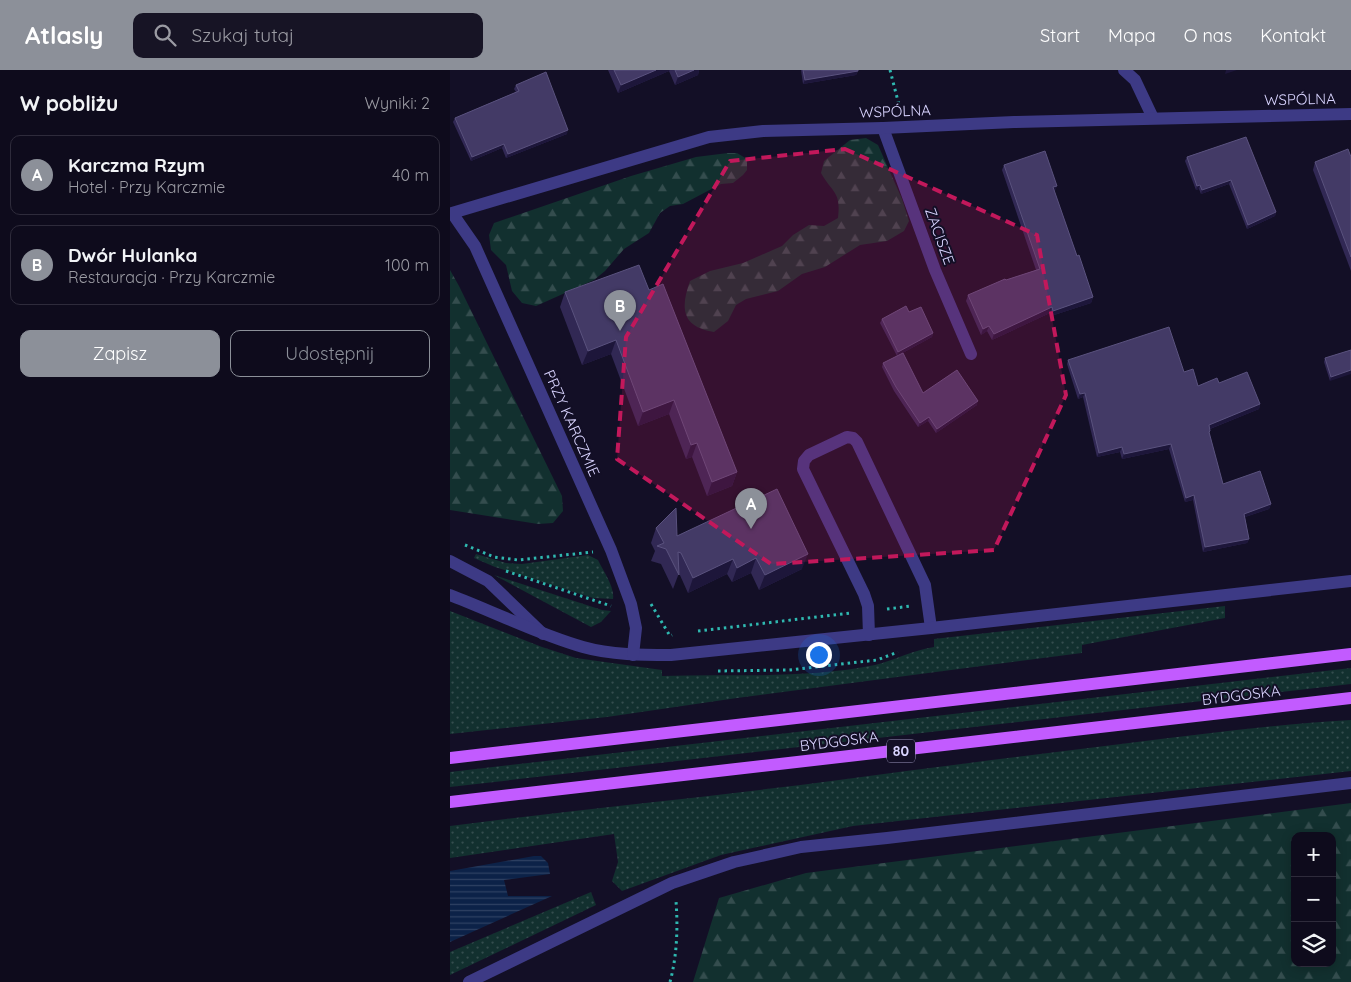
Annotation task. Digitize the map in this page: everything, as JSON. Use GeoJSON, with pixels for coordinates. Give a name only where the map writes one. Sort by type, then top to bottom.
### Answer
{"type":"FeatureCollection","features":[{"type":"Feature","properties":{"kind":"main road","name":"BYDGOSKA"},"geometry":{"type":"LineString","coordinates":[[450,758],[1351,654]]}},
{"type":"Feature","properties":{"kind":"main road","name":"BYDGOSKA"},"geometry":{"type":"LineString","coordinates":[[450,802],[1351,698]]}},
{"type":"Feature","properties":{"kind":"street"},"geometry":{"type":"LineString","coordinates":[[1124,70],[1135,80],[1153,118]]}},
{"type":"Feature","properties":{"kind":"street","name":"WSPÓLNA"},"geometry":{"type":"LineString","coordinates":[[452,213],[709,137],[763,131],[1153,118],[1351,114]]}},
{"type":"Feature","properties":{"kind":"street","name":"ZACISZE"},"geometry":{"type":"LineString","coordinates":[[883,128],[935,270],[972,354]]}},
{"type":"Feature","properties":{"kind":"street","name":"PRZY KARCZMIE"},"geometry":{"type":"LineString","coordinates":[[452,213],[475,246],[611,550],[631,604],[636,628],[633,655]]}},
{"type":"Feature","properties":{"kind":"street"},"geometry":{"type":"LineString","coordinates":[[869,635],[868,606],[864,594],[804,468],[804,461],[809,455],[847,437],[853,438],[857,442],[925,585],[931,628]]}},
{"type":"Feature","properties":{"kind":"street"},"geometry":{"type":"LineString","coordinates":[[450,561],[488,581],[543,634]]}},
{"type":"Feature","properties":{"kind":"street"},"geometry":{"type":"LineString","coordinates":[[450,595],[543,634],[585,648],[633,655],[672,655],[1351,581]]}},
{"type":"Feature","properties":{"kind":"street"},"geometry":{"type":"LineString","coordinates":[[469,982],[672,884],[734,862],[801,847],[1351,783]]}},
{"type":"Feature","properties":{"kind":"path"},"geometry":{"type":"LineString","coordinates":[[890,70],[904,127]]}},
{"type":"Feature","properties":{"kind":"path"},"geometry":{"type":"LineString","coordinates":[[459,543],[494,557],[518,560],[611,550]]}},
{"type":"Feature","properties":{"kind":"path"},"geometry":{"type":"LineString","coordinates":[[504,570],[611,606],[619,605]]}},
{"type":"Feature","properties":{"kind":"path"},"geometry":{"type":"LineString","coordinates":[[712,671],[789,670],[876,660],[901,651]]}},
{"type":"Feature","properties":{"kind":"path"},"geometry":{"type":"LineString","coordinates":[[670,982],[674,968],[678,929],[676,901],[672,884]]}},
{"type":"Feature","properties":{"kind":"highlighted area"},"geometry":{"type":"Polygon","coordinates":[[[845,149],[1037,235],[1066,395],[994,550],[771,564],[617,459],[626,337],[730,161],[845,149]]]}},
{"type":"Feature","properties":{"kind":"green space"},"geometry":{"type":"Polygon","coordinates":[[[866,138],[878,145],[902,199],[909,221],[904,231],[887,241],[860,245],[825,267],[802,274],[778,291],[746,299],[736,305],[728,321],[714,332],[695,326],[686,315],[685,308],[690,281],[710,271],[743,263],[782,246],[793,235],[809,225],[824,226],[838,218],[837,197],[821,173],[824,161],[850,140],[866,138]]]}},
{"type":"Feature","properties":{"kind":"green space"},"geometry":{"type":"Polygon","coordinates":[[[737,153],[747,159],[747,170],[743,175],[733,183],[721,184],[683,204],[670,206],[660,213],[649,233],[624,249],[605,271],[594,280],[536,306],[522,303],[512,291],[506,265],[491,250],[489,235],[494,223],[631,176],[696,157],[737,153]]]}},
{"type":"Feature","properties":{"kind":"green space"},"geometry":{"type":"Polygon","coordinates":[[[450,270],[562,496],[563,511],[553,523],[538,524],[450,510],[450,270]]]}},
{"type":"Feature","properties":{"kind":"green space"},"geometry":{"type":"Polygon","coordinates":[[[476,554],[506,563],[522,564],[588,555],[598,560],[612,589],[613,599],[593,598],[495,567],[474,558],[476,554]]]}},
{"type":"Feature","properties":{"kind":"green space"},"geometry":{"type":"Polygon","coordinates":[[[494,575],[602,610],[611,611],[601,622],[591,627],[494,575]]]}},
{"type":"Feature","properties":{"kind":"green space"},"geometry":{"type":"Polygon","coordinates":[[[1225,606],[1225,618],[1082,645],[1082,653],[607,717],[450,734],[450,611],[542,647],[576,658],[662,670],[662,676],[796,674],[849,669],[875,665],[919,650],[934,647],[934,639],[1225,606]]]}},
{"type":"Feature","properties":{"kind":"green space"},"geometry":{"type":"Polygon","coordinates":[[[1351,668],[1351,684],[450,787],[450,772],[1351,668]]]}},
{"type":"Feature","properties":{"kind":"green space"},"geometry":{"type":"Polygon","coordinates":[[[1351,720],[1351,771],[853,826],[721,855],[622,891],[612,881],[618,862],[614,834],[450,858],[450,826],[791,786],[1212,733],[1351,720]]]}},
{"type":"Feature","properties":{"kind":"green space"},"geometry":{"type":"Polygon","coordinates":[[[1351,803],[1351,982],[693,982],[719,898],[806,873],[1351,803]]]}},
{"type":"Feature","properties":{"kind":"green space"},"geometry":{"type":"Polygon","coordinates":[[[591,892],[596,905],[450,975],[450,952],[591,892]]]}},
{"type":"Feature","properties":{"kind":"water"},"geometry":{"type":"Polygon","coordinates":[[[541,856],[548,863],[550,874],[504,880],[508,896],[552,896],[450,942],[450,871],[541,856]]]}},
{"type":"Feature","properties":{"kind":"building"},"geometry":{"type":"Polygon","coordinates":[[[614,70],[656,70],[621,85],[614,70]]]}},
{"type":"Feature","properties":{"kind":"building"},"geometry":{"type":"Polygon","coordinates":[[[675,70],[694,70],[678,77],[675,70]]]}},
{"type":"Feature","properties":{"kind":"building"},"geometry":{"type":"Polygon","coordinates":[[[803,70],[858,70],[858,71],[805,80],[803,70]]]}},
{"type":"Feature","properties":{"kind":"building"},"geometry":{"type":"Polygon","coordinates":[[[546,72],[568,130],[508,154],[504,144],[472,157],[455,118],[519,91],[516,85],[546,72]]]}},
{"type":"Feature","properties":{"kind":"building"},"geometry":{"type":"Polygon","coordinates":[[[1246,137],[1276,212],[1248,225],[1231,180],[1202,190],[1200,185],[1197,186],[1187,157],[1246,137]]]}},
{"type":"Feature","properties":{"kind":"building"},"geometry":{"type":"Polygon","coordinates":[[[1348,149],[1351,157],[1351,257],[1315,162],[1348,149]]]}},
{"type":"Feature","properties":{"kind":"building"},"geometry":{"type":"Polygon","coordinates":[[[1045,151],[1057,186],[1053,187],[1093,297],[1053,311],[1052,307],[994,334],[989,326],[983,329],[968,295],[1005,279],[1040,269],[1004,165],[1045,151]]]}},
{"type":"Feature","properties":{"kind":"building"},"geometry":{"type":"Polygon","coordinates":[[[639,265],[649,290],[663,284],[737,472],[712,482],[697,443],[691,445],[674,400],[643,412],[616,340],[588,351],[565,292],[639,265]]]}},
{"type":"Feature","properties":{"kind":"building"},"geometry":{"type":"Polygon","coordinates":[[[906,306],[909,312],[921,307],[933,333],[898,352],[882,319],[906,306]]]}},
{"type":"Feature","properties":{"kind":"building"},"geometry":{"type":"Polygon","coordinates":[[[1169,327],[1184,372],[1193,369],[1198,386],[1217,378],[1219,383],[1247,372],[1260,404],[1209,425],[1209,432],[1223,484],[1260,471],[1271,504],[1244,514],[1249,539],[1205,547],[1194,495],[1186,498],[1171,444],[1124,454],[1122,447],[1099,453],[1085,393],[1080,394],[1068,360],[1169,327]]]}},
{"type":"Feature","properties":{"kind":"building"},"geometry":{"type":"Polygon","coordinates":[[[1351,350],[1351,370],[1331,377],[1325,358],[1351,350]]]}},
{"type":"Feature","properties":{"kind":"building"},"geometry":{"type":"Polygon","coordinates":[[[903,353],[923,393],[957,370],[978,401],[937,429],[929,417],[920,423],[896,387],[883,363],[903,353]]]}},
{"type":"Feature","properties":{"kind":"building"},"geometry":{"type":"Polygon","coordinates":[[[777,489],[808,554],[765,575],[756,558],[737,568],[733,559],[693,578],[681,553],[678,552],[679,575],[666,549],[657,546],[664,543],[656,528],[676,508],[677,536],[777,489]]]}},
{"type":"Feature","properties":{"kind":"place","name":"Dwór Hulanka"},"geometry":{"type":"Point","coordinates":[620,331]}},
{"type":"Feature","properties":{"kind":"place","name":"Karczma Rzym"},"geometry":{"type":"Point","coordinates":[751,529]}}]}
